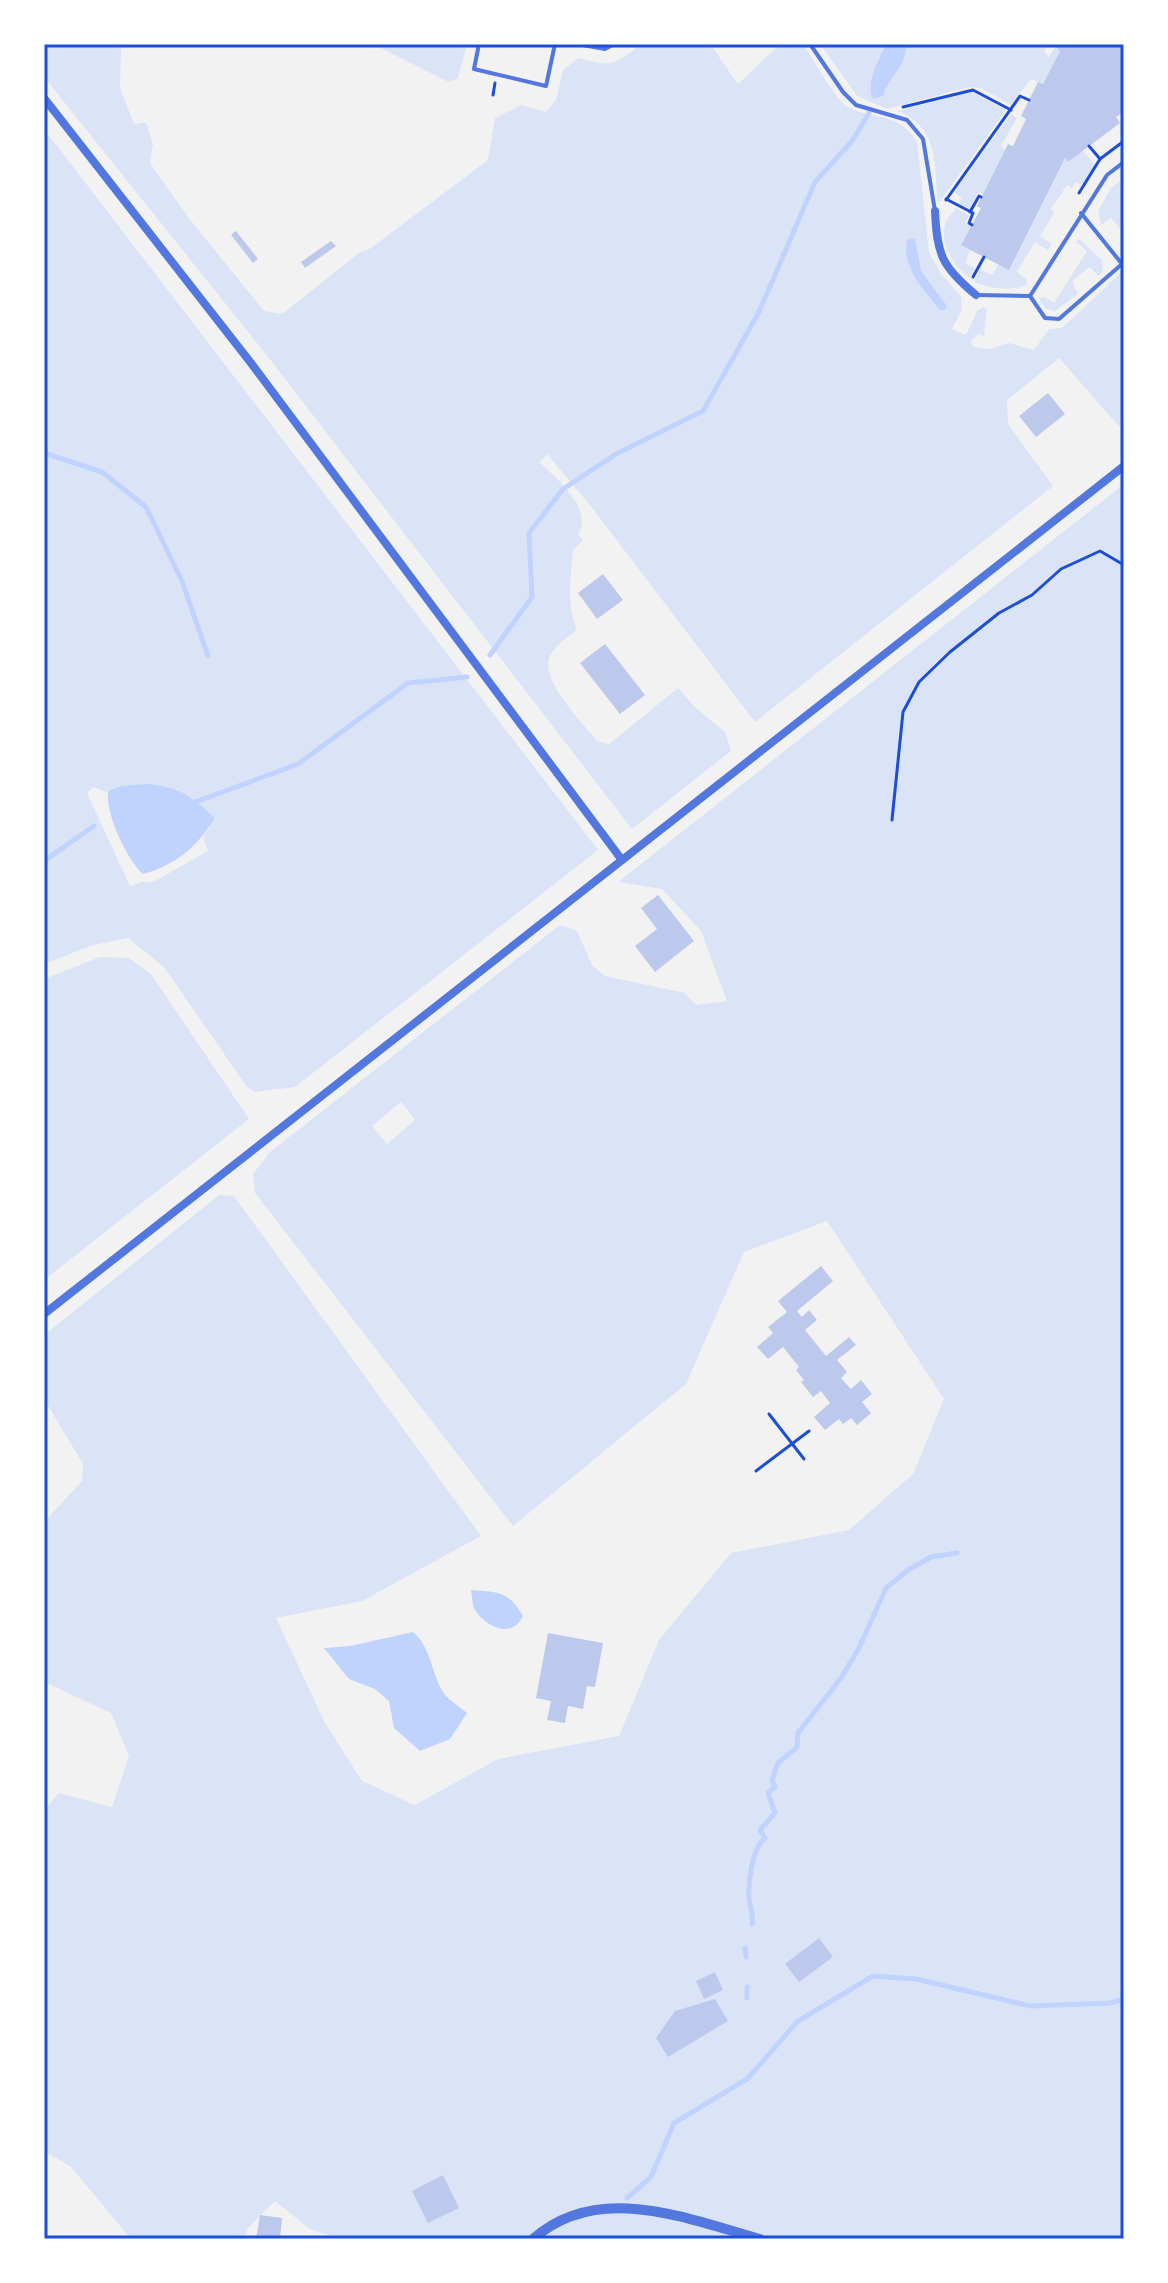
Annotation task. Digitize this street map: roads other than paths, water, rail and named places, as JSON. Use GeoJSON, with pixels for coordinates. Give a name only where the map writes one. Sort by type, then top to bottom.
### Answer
{"type":"FeatureCollection","features":[{"type":"Feature","properties":{"kind":"street"},"geometry":{"type":"LineString","coordinates":[[44,98],[251,363],[622,860]]}},
{"type":"Feature","properties":{"kind":"street"},"geometry":{"type":"LineString","coordinates":[[935,211],[937,244],[956,278],[976,295]]}},
{"type":"Feature","properties":{"kind":"street"},"geometry":{"type":"LineString","coordinates":[[44,1314],[1124,466]]}},
{"type":"Feature","properties":{"kind":"street"},"geometry":{"type":"LineString","coordinates":[[533,2239],[568,2215],[593,2209],[628,2207],[760,2239]]}},
{"type":"Feature","properties":{"kind":"lane"},"geometry":{"type":"LineString","coordinates":[[479,44],[474,69],[546,86],[555,44]]}},
{"type":"Feature","properties":{"kind":"lane"},"geometry":{"type":"LineString","coordinates":[[577,44],[605,49],[614,44]]}},
{"type":"Feature","properties":{"kind":"lane"},"geometry":{"type":"LineString","coordinates":[[810,44],[843,92],[856,105],[907,120],[923,139],[935,211]]}},
{"type":"Feature","properties":{"kind":"lane"},"geometry":{"type":"LineString","coordinates":[[1030,296],[1107,175],[1124,162]]}},
{"type":"Feature","properties":{"kind":"lane"},"geometry":{"type":"LineString","coordinates":[[1030,296],[1045,318],[1059,319],[1123,264],[1081,213]]}},
{"type":"Feature","properties":{"kind":"lane"},"geometry":{"type":"LineString","coordinates":[[976,295],[1030,296]]}},
{"type":"Feature","properties":{"kind":"water"},"geometry":{"type":"Polygon","coordinates":[[[886,44],[906,44],[906,52],[883,96],[873,99],[872,79],[886,44]]]}},
{"type":"Feature","properties":{"kind":"water"},"geometry":{"type":"Polygon","coordinates":[[[915,238],[921,271],[947,306],[945,310],[940,310],[921,286],[907,260],[907,240],[915,238]]]}},
{"type":"Feature","properties":{"kind":"water"},"geometry":{"type":"Polygon","coordinates":[[[146,784],[168,787],[184,794],[215,818],[185,854],[166,866],[143,874],[118,836],[108,791],[121,786],[146,784]]]}},
{"type":"Feature","properties":{"kind":"water"},"geometry":{"type":"Polygon","coordinates":[[[471,1590],[502,1594],[523,1616],[513,1627],[493,1626],[475,1610],[471,1590]]]}},
{"type":"Feature","properties":{"kind":"water"},"geometry":{"type":"Polygon","coordinates":[[[413,1632],[424,1646],[446,1696],[467,1713],[450,1739],[420,1751],[394,1728],[389,1701],[375,1689],[349,1679],[324,1648],[350,1646],[413,1632]]]}},
{"type":"Feature","properties":{"kind":"waterway"},"geometry":{"type":"LineString","coordinates":[[490,655],[532,597],[529,533],[563,489],[616,454],[703,411],[759,312],[815,182],[852,141],[869,113]]}},
{"type":"Feature","properties":{"kind":"waterway"},"geometry":{"type":"LineString","coordinates":[[44,453],[102,472],[146,507],[182,581],[208,656]]}},
{"type":"Feature","properties":{"kind":"waterway"},"geometry":{"type":"LineString","coordinates":[[190,804],[298,764],[408,683],[467,677]]}},
{"type":"Feature","properties":{"kind":"waterway"},"geometry":{"type":"LineString","coordinates":[[44,861],[94,826]]}},
{"type":"Feature","properties":{"kind":"waterway"},"geometry":{"type":"LineString","coordinates":[[752,1924],[750,1875],[757,1849],[765,1838],[760,1830],[775,1813],[768,1793],[775,1787],[772,1780],[778,1763],[797,1747],[798,1733],[841,1678],[859,1648],[886,1588],[931,1557],[957,1553]]}},
{"type":"Feature","properties":{"kind":"waterway"},"geometry":{"type":"LineString","coordinates":[[745,1948],[746,1957]]}},
{"type":"Feature","properties":{"kind":"waterway"},"geometry":{"type":"LineString","coordinates":[[627,2198],[651,2177],[674,2123],[747,2079],[798,2021],[873,1976],[916,1979],[1030,2006],[1110,2003],[1124,1999]]}},
{"type":"Feature","properties":{"kind":"waterway"},"geometry":{"type":"LineString","coordinates":[[747,1987],[747,1998]]}}]}
